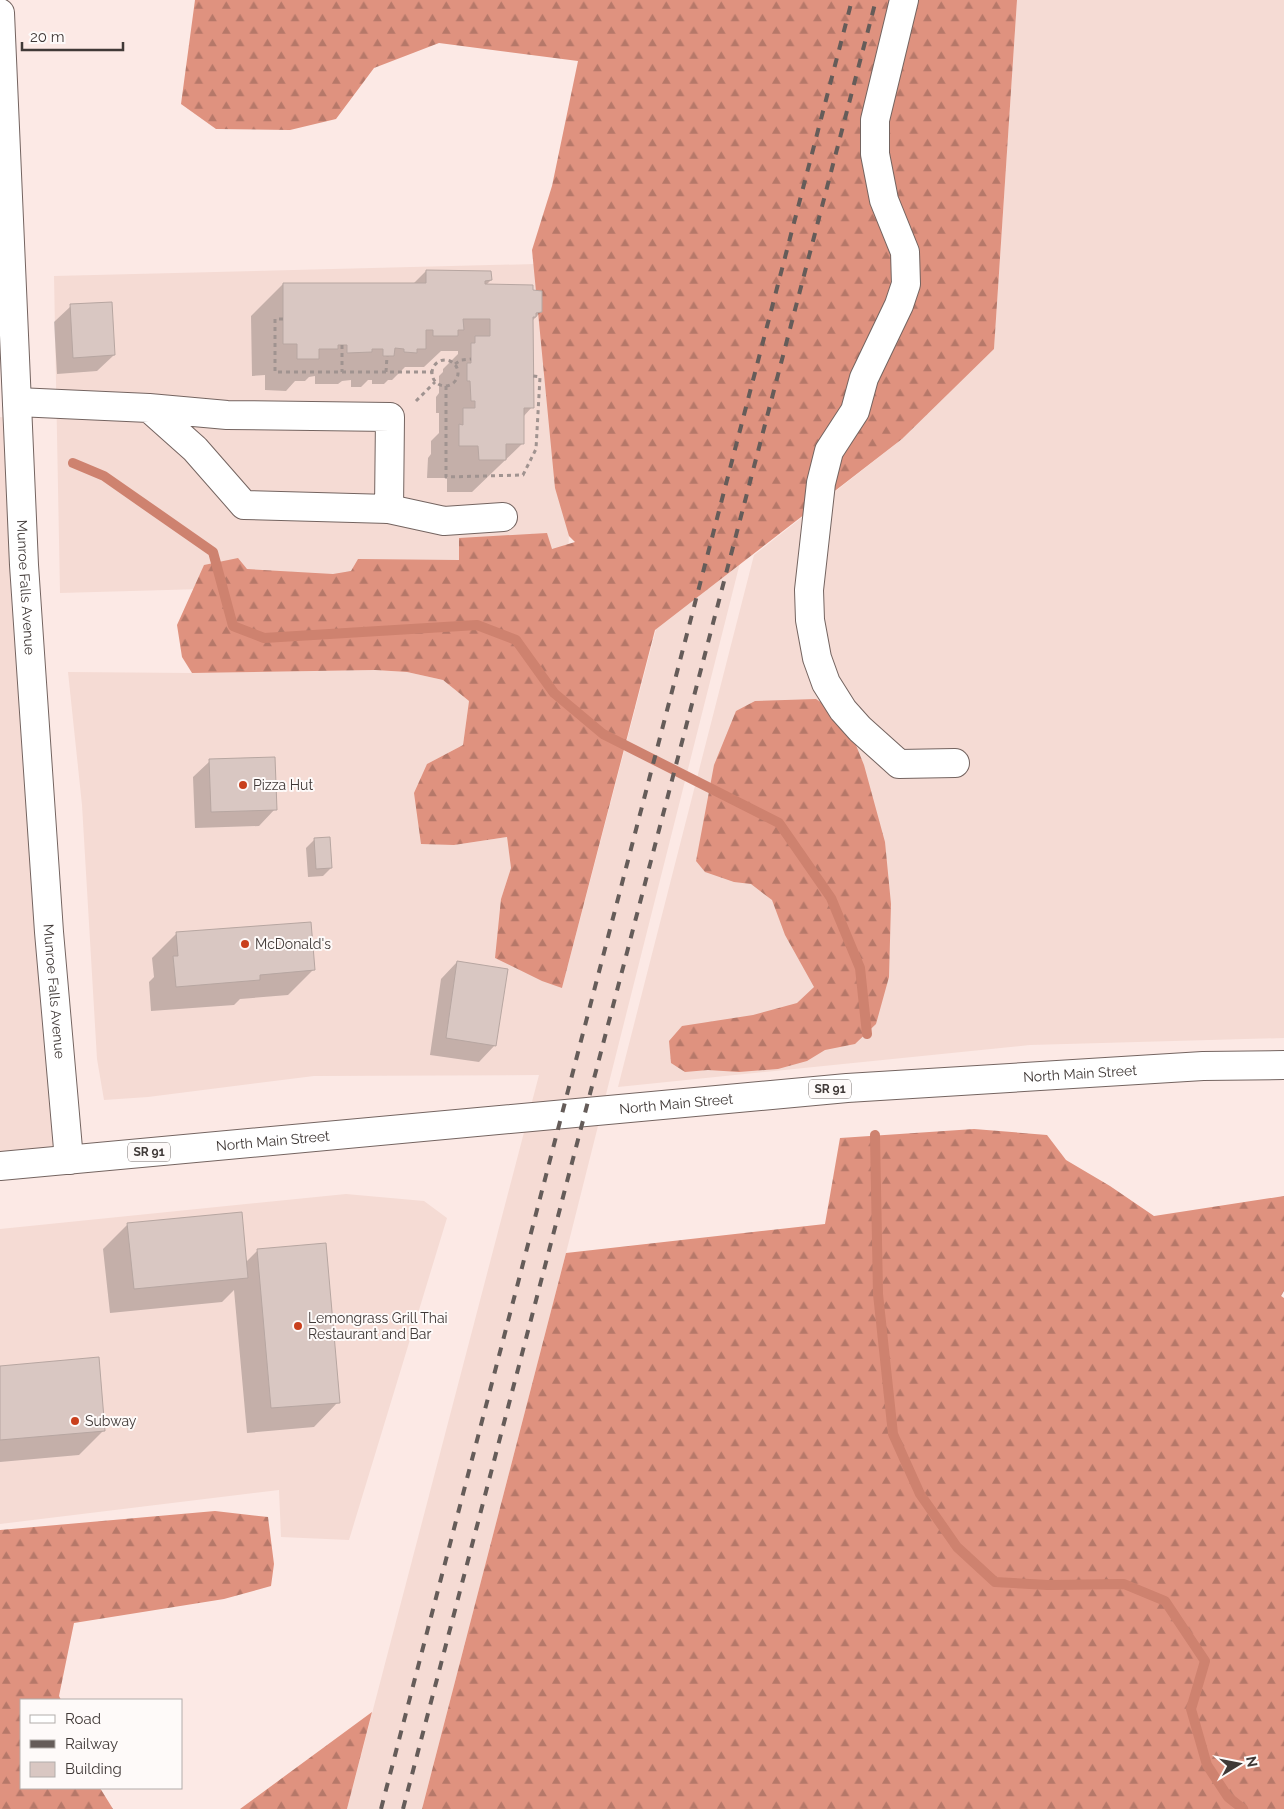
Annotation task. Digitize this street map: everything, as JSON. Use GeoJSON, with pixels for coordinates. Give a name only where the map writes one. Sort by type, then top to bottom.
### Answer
{"type":"FeatureCollection","features":[{"type":"Feature","properties":{"kind":"main road"},"geometry":{"type":"LineString","coordinates":[[904,0],[875,120],[875,154],[884,200],[905,252],[906,284],[899,305],[864,378],[855,412],[829,451],[821,483],[809,590],[810,620],[817,658],[826,683],[843,710],[860,729],[899,764],[955,763]]}},
{"type":"Feature","properties":{"kind":"main road","name":"Munroe Falls Avenue"},"geometry":{"type":"LineString","coordinates":[[0,13],[24,565],[49,932],[68,1160]]}},
{"type":"Feature","properties":{"kind":"main road"},"geometry":{"type":"LineString","coordinates":[[18,402],[149,408],[227,415],[390,417],[389,510]]}},
{"type":"Feature","properties":{"kind":"main road"},"geometry":{"type":"LineString","coordinates":[[149,408],[195,448],[244,505],[389,510],[444,521],[503,517]]}},
{"type":"Feature","properties":{"kind":"main road","name":"North Main Street"},"geometry":{"type":"LineString","coordinates":[[68,1160],[847,1088],[1203,1066],[1284,1065]]}},
{"type":"Feature","properties":{"kind":"main road","name":"SR 91"},"geometry":{"type":"LineString","coordinates":[[0,1166],[68,1160]]}},
{"type":"Feature","properties":{"kind":"path"},"geometry":{"type":"LineString","coordinates":[[283,319],[275,319],[275,372],[432,372]]}},
{"type":"Feature","properties":{"kind":"path"},"geometry":{"type":"LineString","coordinates":[[342,345],[342,372]]}},
{"type":"Feature","properties":{"kind":"path"},"geometry":{"type":"LineString","coordinates":[[386,372],[387,356]]}},
{"type":"Feature","properties":{"kind":"path"},"geometry":{"type":"LineString","coordinates":[[441,360],[450,360],[455,364],[459,370],[458,379],[452,385],[446,386],[435,382],[432,372],[434,365],[441,360]]}},
{"type":"Feature","properties":{"kind":"path"},"geometry":{"type":"LineString","coordinates":[[455,364],[461,360],[471,360]]}},
{"type":"Feature","properties":{"kind":"path"},"geometry":{"type":"LineString","coordinates":[[446,386],[446,477],[523,475],[536,449],[540,377],[533,376]]}},
{"type":"Feature","properties":{"kind":"path"},"geometry":{"type":"LineString","coordinates":[[412,406],[435,382]]}},
{"type":"Feature","properties":{"kind":"shaded area"},"geometry":{"type":"Polygon","coordinates":[[[1017,0],[1284,0],[1284,1038],[1030,1045],[618,1087],[754,555],[902,439],[994,349],[1017,0]]]}},
{"type":"Feature","properties":{"kind":"shaded area"},"geometry":{"type":"Polygon","coordinates":[[[780,156],[839,170],[566,1253],[422,1809],[347,1809],[539,1075],[314,1076],[148,1097],[104,1100],[97,1059],[82,805],[68,672],[192,673],[375,670],[407,672],[443,680],[469,701],[463,745],[427,764],[454,845],[507,837],[511,868],[501,899],[562,988],[780,156]]]}},
{"type":"Feature","properties":{"kind":"shaded area"},"geometry":{"type":"Polygon","coordinates":[[[574,263],[568,579],[60,593],[54,276],[574,263]]]}},
{"type":"Feature","properties":{"kind":"shaded area"},"geometry":{"type":"Polygon","coordinates":[[[0,417],[9,418],[69,1160],[0,1166],[0,417]]]}},
{"type":"Feature","properties":{"kind":"shaded area"},"geometry":{"type":"Polygon","coordinates":[[[346,1194],[424,1201],[447,1218],[349,1540],[281,1537],[279,1490],[0,1524],[0,1229],[346,1194]]]}},
{"type":"Feature","properties":{"kind":"green space"},"geometry":{"type":"Polygon","coordinates":[[[195,0],[1017,0],[994,349],[902,439],[655,630],[562,988],[542,981],[495,958],[501,899],[511,868],[507,837],[454,845],[421,844],[414,793],[427,764],[463,745],[469,701],[443,680],[407,672],[375,670],[192,673],[182,657],[177,625],[204,565],[238,558],[247,569],[333,574],[351,571],[358,559],[459,560],[459,538],[547,533],[552,549],[575,542],[569,536],[555,488],[532,250],[552,186],[578,61],[439,43],[374,68],[336,119],[290,130],[216,129],[181,104],[195,0]]]}},
{"type":"Feature","properties":{"kind":"green space"},"geometry":{"type":"Polygon","coordinates":[[[816,699],[845,718],[864,765],[885,842],[891,904],[889,977],[876,1024],[855,1044],[825,1050],[807,1061],[778,1069],[739,1072],[708,1070],[685,1072],[671,1063],[669,1041],[682,1026],[753,1015],[797,1003],[814,987],[785,935],[772,900],[751,884],[734,882],[705,872],[696,861],[714,765],[736,711],[755,701],[816,699]]]}},
{"type":"Feature","properties":{"kind":"green space"},"geometry":{"type":"Polygon","coordinates":[[[974,1129],[1047,1135],[1066,1160],[1110,1186],[1154,1216],[1284,1196],[1284,1291],[1281,1296],[1284,1298],[1284,1809],[422,1809],[566,1253],[825,1224],[840,1138],[974,1129]]]}},
{"type":"Feature","properties":{"kind":"green space"},"geometry":{"type":"Polygon","coordinates":[[[215,1511],[268,1517],[274,1564],[271,1586],[224,1599],[74,1623],[59,1696],[60,1699],[20,1699],[20,1789],[101,1789],[113,1809],[0,1809],[0,1530],[215,1511]]]}},
{"type":"Feature","properties":{"kind":"green space"},"geometry":{"type":"Polygon","coordinates":[[[372,1712],[347,1809],[240,1809],[372,1712]]]}},
{"type":"Feature","properties":{"kind":"building"},"geometry":{"type":"Polygon","coordinates":[[[426,270],[491,271],[492,280],[485,281],[485,284],[533,285],[533,290],[542,291],[542,312],[536,313],[536,317],[533,317],[534,408],[524,408],[524,444],[506,444],[506,460],[479,460],[478,446],[459,446],[459,424],[463,425],[463,408],[475,408],[475,401],[471,401],[470,381],[467,381],[467,363],[471,363],[471,343],[475,343],[475,336],[490,336],[490,319],[463,319],[464,330],[458,330],[458,336],[433,336],[433,330],[426,330],[426,349],[417,349],[417,353],[404,352],[404,349],[395,348],[394,356],[383,356],[383,349],[372,349],[372,352],[347,353],[347,345],[338,345],[338,349],[319,349],[319,359],[297,359],[297,344],[283,344],[283,283],[426,283],[426,270]]]}},
{"type":"Feature","properties":{"kind":"building"},"geometry":{"type":"Polygon","coordinates":[[[112,302],[115,355],[73,358],[70,304],[112,302]]]}},
{"type":"Feature","properties":{"kind":"building","name":"Pizza Hut"},"geometry":{"type":"Polygon","coordinates":[[[275,757],[277,810],[211,812],[209,759],[275,757]]]}},
{"type":"Feature","properties":{"kind":"building"},"geometry":{"type":"Polygon","coordinates":[[[330,837],[332,868],[316,869],[314,838],[330,837]]]}},
{"type":"Feature","properties":{"kind":"building","name":"McDonald's"},"geometry":{"type":"Polygon","coordinates":[[[311,922],[315,970],[260,975],[260,980],[176,987],[173,956],[178,956],[176,932],[311,922]]]}},
{"type":"Feature","properties":{"kind":"building"},"geometry":{"type":"Polygon","coordinates":[[[457,961],[508,969],[496,1046],[446,1038],[457,961]]]}},
{"type":"Feature","properties":{"kind":"building"},"geometry":{"type":"Polygon","coordinates":[[[242,1212],[248,1278],[134,1289],[127,1223],[242,1212]]]}},
{"type":"Feature","properties":{"kind":"building","name":"Lemongrass Grill Thai Restaurant and Bar"},"geometry":{"type":"Polygon","coordinates":[[[326,1243],[340,1403],[271,1408],[257,1249],[326,1243]]]}},
{"type":"Feature","properties":{"kind":"building"},"geometry":{"type":"Polygon","coordinates":[[[99,1357],[105,1431],[0,1440],[0,1366],[99,1357]]]}},
{"type":"Feature","properties":{"kind":"waterway"},"geometry":{"type":"LineString","coordinates":[[73,463],[104,476],[213,552],[233,626],[264,638],[477,625],[516,640],[554,693],[603,734],[779,823],[831,898],[860,968],[867,1034]]}},
{"type":"Feature","properties":{"kind":"waterway"},"geometry":{"type":"LineString","coordinates":[[875,1135],[878,1294],[893,1434],[920,1494],[957,1547],[995,1582],[1048,1585],[1124,1584],[1165,1601],[1205,1661],[1191,1709],[1207,1765],[1228,1797],[1243,1809]]}},
{"type":"Feature","properties":{"kind":"railway"},"geometry":{"type":"LineString","coordinates":[[381,1809],[852,0]]}},
{"type":"Feature","properties":{"kind":"railway"},"geometry":{"type":"LineString","coordinates":[[403,1809],[876,0]]}},
{"type":"Feature","properties":{"kind":"place","name":"Pizza Hut"},"geometry":{"type":"Point","coordinates":[243,785]}},
{"type":"Feature","properties":{"kind":"place","name":"McDonald's"},"geometry":{"type":"Point","coordinates":[245,944]}},
{"type":"Feature","properties":{"kind":"place","name":"Lemongrass Grill Thai Restaurant and Bar"},"geometry":{"type":"Point","coordinates":[298,1326]}},
{"type":"Feature","properties":{"kind":"place","name":"Subway"},"geometry":{"type":"Point","coordinates":[75,1421]}}]}
